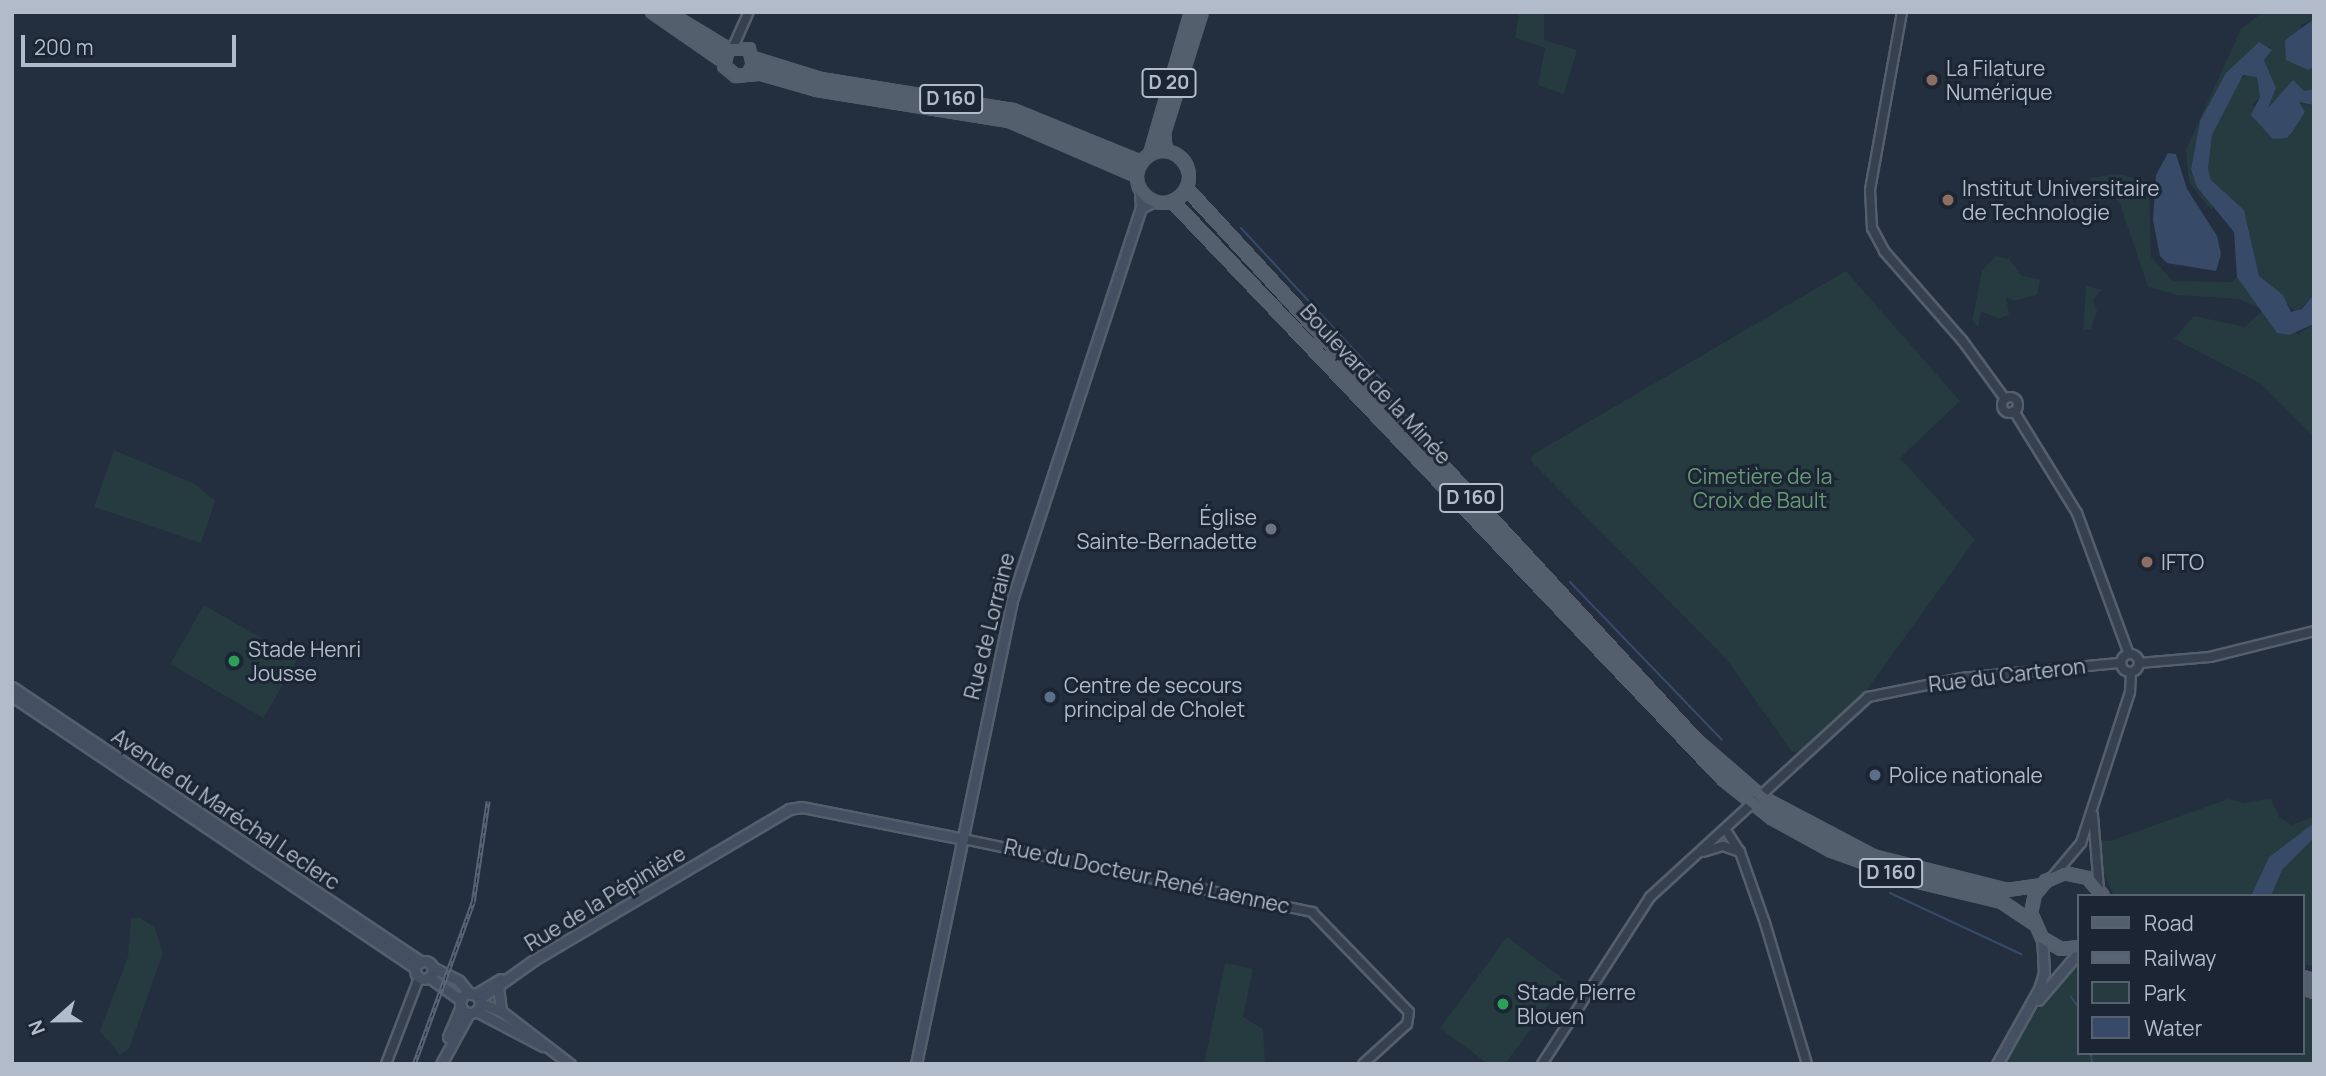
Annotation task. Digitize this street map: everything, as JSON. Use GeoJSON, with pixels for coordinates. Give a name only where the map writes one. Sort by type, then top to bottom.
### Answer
{"type":"FeatureCollection","features":[{"type":"Feature","properties":{"kind":"main road"},"geometry":{"type":"LineString","coordinates":[[652,12],[723,61],[731,74],[748,74],[753,58],[746,47],[731,47],[667,12]]}},
{"type":"Feature","properties":{"kind":"main road","name":"D 20"},"geometry":{"type":"LineString","coordinates":[[1145,158],[1191,12]]}},
{"type":"Feature","properties":{"kind":"main road","name":"D 20"},"geometry":{"type":"LineString","coordinates":[[1166,150],[1164,134],[1202,12]]}},
{"type":"Feature","properties":{"kind":"main road"},"geometry":{"type":"LineString","coordinates":[[723,61],[731,47]]}},
{"type":"Feature","properties":{"kind":"main road","name":"D 160"},"geometry":{"type":"LineString","coordinates":[[753,58],[821,79],[1013,110],[1145,158]]}},
{"type":"Feature","properties":{"kind":"main road","name":"D 160"},"geometry":{"type":"LineString","coordinates":[[748,74],[1009,121],[1137,176]]}},
{"type":"Feature","properties":{"kind":"main road"},"geometry":{"type":"LineString","coordinates":[[1141,208],[1154,201],[1173,202],[1187,189],[1186,164],[1166,150],[1145,158],[1137,176],[1140,189],[1154,201]]}},
{"type":"Feature","properties":{"kind":"main road","name":"Rue de Lorraine"},"geometry":{"type":"LineString","coordinates":[[916,1064],[1013,597],[1141,208],[1140,189]]}},
{"type":"Feature","properties":{"kind":"main road","name":"Boulevard de la Minée"},"geometry":{"type":"LineString","coordinates":[[1187,189],[1695,739],[1759,802]]}},
{"type":"Feature","properties":{"kind":"main road","name":"Boulevard de la Minée"},"geometry":{"type":"LineString","coordinates":[[1173,202],[1682,741],[1759,802]]}},
{"type":"Feature","properties":{"kind":"main road","name":"Avenue du Maréchal Leclerc"},"geometry":{"type":"LineString","coordinates":[[12,687],[471,1003]]}},
{"type":"Feature","properties":{"kind":"main road","name":"Avenue du Maréchal Leclerc"},"geometry":{"type":"LineString","coordinates":[[12,696],[417,965]]}},
{"type":"Feature","properties":{"kind":"main road","name":"D 160"},"geometry":{"type":"LineString","coordinates":[[1759,802],[1873,856],[2007,890],[2041,885]]}},
{"type":"Feature","properties":{"kind":"main road","name":"D 160"},"geometry":{"type":"LineString","coordinates":[[1759,802],[1832,851],[1918,881],[2002,902],[2033,923]]}},
{"type":"Feature","properties":{"kind":"main road","name":"Rue de la Pépinière"},"geometry":{"type":"LineString","coordinates":[[471,1003],[512,974],[716,852],[802,807],[963,839]]}},
{"type":"Feature","properties":{"kind":"main road"},"geometry":{"type":"LineString","coordinates":[[2025,1018],[2044,973],[2042,938],[2033,923],[2032,903],[2041,885],[2052,877],[2076,874],[2101,892]]}},
{"type":"Feature","properties":{"kind":"main road"},"geometry":{"type":"LineString","coordinates":[[2042,938],[2061,949],[2078,950]]}},
{"type":"Feature","properties":{"kind":"main road"},"geometry":{"type":"LineString","coordinates":[[1997,1064],[2025,1018],[2078,951]]}},
{"type":"Feature","properties":{"kind":"main road"},"geometry":{"type":"LineString","coordinates":[[417,965],[427,974]]}},
{"type":"Feature","properties":{"kind":"main road","name":"Rue de la Pépinière"},"geometry":{"type":"LineString","coordinates":[[471,1003],[512,974]]}},
{"type":"Feature","properties":{"kind":"main road"},"geometry":{"type":"LineString","coordinates":[[498,986],[501,1012]]}},
{"type":"Feature","properties":{"kind":"main road"},"geometry":{"type":"LineString","coordinates":[[471,1003],[501,1012],[545,1047]]}},
{"type":"Feature","properties":{"kind":"main road"},"geometry":{"type":"LineString","coordinates":[[471,1003],[570,1064]]}},
{"type":"Feature","properties":{"kind":"main road"},"geometry":{"type":"LineString","coordinates":[[441,1062],[471,1003]]}},
{"type":"Feature","properties":{"kind":"street"},"geometry":{"type":"LineString","coordinates":[[731,47],[749,12]]}},
{"type":"Feature","properties":{"kind":"street"},"geometry":{"type":"LineString","coordinates":[[1902,12],[1870,190],[1872,228],[1884,251],[1962,340],[2005,399],[2004,410],[2014,411],[2077,513],[2129,654],[2139,663]]}},
{"type":"Feature","properties":{"kind":"street"},"geometry":{"type":"LineString","coordinates":[[742,30],[746,47]]}},
{"type":"Feature","properties":{"kind":"street"},"geometry":{"type":"LineString","coordinates":[[2052,877],[2081,843],[2130,692],[2131,672],[2139,663],[2210,657],[2314,631]]}},
{"type":"Feature","properties":{"kind":"street"},"geometry":{"type":"LineString","coordinates":[[2129,654],[2121,663],[2131,672]]}},
{"type":"Feature","properties":{"kind":"street","name":"Rue du Carteron"},"geometry":{"type":"LineString","coordinates":[[1542,1064],[1650,897],[1759,802],[1868,697],[1894,689],[2121,663]]}},
{"type":"Feature","properties":{"kind":"street"},"geometry":{"type":"LineString","coordinates":[[2093,808],[2101,892]]}},
{"type":"Feature","properties":{"kind":"street"},"geometry":{"type":"LineString","coordinates":[[1726,829],[1740,852],[1807,1064]]}},
{"type":"Feature","properties":{"kind":"street","name":"Rue du Docteur René Laennec"},"geometry":{"type":"LineString","coordinates":[[963,839],[1303,908],[1328,923],[1411,1017],[1363,1064]]}},
{"type":"Feature","properties":{"kind":"street"},"geometry":{"type":"LineString","coordinates":[[1698,853],[1723,846],[1740,852]]}},
{"type":"Feature","properties":{"kind":"street"},"geometry":{"type":"LineString","coordinates":[[386,1064],[427,974]]}},
{"type":"Feature","properties":{"kind":"green space"},"geometry":{"type":"Polygon","coordinates":[[[1519,12],[1544,12],[1544,40],[1577,50],[1564,94],[1538,85],[1545,48],[1515,38],[1519,12]]]}},
{"type":"Feature","properties":{"kind":"green space"},"geometry":{"type":"Polygon","coordinates":[[[2263,12],[2314,12],[2314,19],[2301,25],[2308,70],[2314,67],[2314,89],[2268,108],[2276,88],[2264,60],[2271,45],[2209,108],[2200,121],[2191,169],[2197,187],[2216,205],[2211,210],[2189,182],[2186,149],[2241,29],[2263,12]]]}},
{"type":"Feature","properties":{"kind":"green space"},"geometry":{"type":"Polygon","coordinates":[[[2250,72],[2257,77],[2260,97],[2252,105],[2293,131],[2305,112],[2298,103],[2314,105],[2314,294],[2297,313],[2259,276],[2244,210],[2211,180],[2208,169],[2212,135],[2235,84],[2250,72]]]}},
{"type":"Feature","properties":{"kind":"green space"},"geometry":{"type":"Polygon","coordinates":[[[2117,174],[2149,181],[2151,257],[2173,281],[2232,282],[2237,277],[2267,313],[2298,334],[2314,324],[2314,437],[2260,383],[2174,339],[2194,316],[2245,327],[2263,310],[2239,299],[2177,295],[2148,287],[2119,201],[2088,178],[2117,174]]]}},
{"type":"Feature","properties":{"kind":"green space"},"geometry":{"type":"Polygon","coordinates":[[[1995,256],[2009,259],[2022,276],[2040,279],[2037,295],[2014,301],[2006,297],[2009,314],[1999,319],[1981,311],[1978,327],[1972,321],[1982,271],[1995,256]]]}},
{"type":"Feature","properties":{"kind":"green space","name":"Cimetière de la Croix de Bault"},"geometry":{"type":"Polygon","coordinates":[[[1846,271],[1960,401],[1900,458],[1975,540],[1858,702],[1806,751],[1792,752],[1727,660],[1531,461],[1532,455],[1846,271]]]}},
{"type":"Feature","properties":{"kind":"green space"},"geometry":{"type":"Polygon","coordinates":[[[2086,285],[2101,290],[2093,300],[2097,310],[2091,329],[2083,330],[2086,285]]]}},
{"type":"Feature","properties":{"kind":"green space"},"geometry":{"type":"Polygon","coordinates":[[[114,450],[195,484],[215,501],[201,543],[94,507],[114,450]]]}},
{"type":"Feature","properties":{"kind":"green space","name":"Stade Henri Jousse"},"geometry":{"type":"Polygon","coordinates":[[[204,605],[298,659],[264,718],[170,664],[204,605]]]}},
{"type":"Feature","properties":{"kind":"green space"},"geometry":{"type":"Polygon","coordinates":[[[2271,798],[2279,817],[2292,825],[2314,816],[2314,823],[2269,857],[2252,894],[2113,894],[2100,866],[2098,840],[2110,841],[2228,799],[2244,803],[2271,798]]]}},
{"type":"Feature","properties":{"kind":"green space"},"geometry":{"type":"Polygon","coordinates":[[[2314,838],[2314,966],[2305,965],[2305,894],[2272,894],[2282,870],[2314,838]]]}},
{"type":"Feature","properties":{"kind":"green space"},"geometry":{"type":"Polygon","coordinates":[[[139,917],[155,928],[163,953],[129,1049],[120,1055],[100,1031],[128,957],[131,918],[139,917]]]}},
{"type":"Feature","properties":{"kind":"green space","name":"Stade Pierre Blouen"},"geometry":{"type":"Polygon","coordinates":[[[1507,937],[1566,981],[1505,1064],[1488,1064],[1440,1028],[1507,937]]]}},
{"type":"Feature","properties":{"kind":"green space"},"geometry":{"type":"Polygon","coordinates":[[[1225,963],[1253,969],[1243,1017],[1263,1029],[1265,1064],[1204,1064],[1225,963]]]}},
{"type":"Feature","properties":{"kind":"green space"},"geometry":{"type":"Polygon","coordinates":[[[2078,965],[2078,1055],[2305,1055],[2305,995],[2314,998],[2314,1064],[2003,1064],[2036,1011],[2078,965]]]}},
{"type":"Feature","properties":{"kind":"water"},"geometry":{"type":"Polygon","coordinates":[[[2314,19],[2314,67],[2308,70],[2286,60],[2285,40],[2314,19]]]}},
{"type":"Feature","properties":{"kind":"water"},"geometry":{"type":"Polygon","coordinates":[[[2259,42],[2272,50],[2264,60],[2276,88],[2268,108],[2293,80],[2304,91],[2314,89],[2314,105],[2299,102],[2305,112],[2293,131],[2287,138],[2273,139],[2251,115],[2260,97],[2257,77],[2243,75],[2212,135],[2208,169],[2211,180],[2244,210],[2259,276],[2283,295],[2291,312],[2302,309],[2314,294],[2314,324],[2289,335],[2277,333],[2237,277],[2234,232],[2197,187],[2191,169],[2200,121],[2226,73],[2259,42]]]}},
{"type":"Feature","properties":{"kind":"water"},"geometry":{"type":"Polygon","coordinates":[[[2168,153],[2176,154],[2187,189],[2217,236],[2221,254],[2216,271],[2167,263],[2160,256],[2153,220],[2156,175],[2168,153]]]}},
{"type":"Feature","properties":{"kind":"water"},"geometry":{"type":"Polygon","coordinates":[[[2314,823],[2314,838],[2282,870],[2272,894],[2252,894],[2269,857],[2314,823]]]}},
{"type":"Feature","properties":{"kind":"waterway"},"geometry":{"type":"LineString","coordinates":[[1241,228],[1392,391]]}},
{"type":"Feature","properties":{"kind":"waterway"},"geometry":{"type":"LineString","coordinates":[[1570,582],[1722,740]]}},
{"type":"Feature","properties":{"kind":"waterway"},"geometry":{"type":"LineString","coordinates":[[1890,893],[2021,954]]}},
{"type":"Feature","properties":{"kind":"waterway"},"geometry":{"type":"LineString","coordinates":[[2071,997],[2078,1007]]}},
{"type":"Feature","properties":{"kind":"waterway"},"geometry":{"type":"LineString","coordinates":[[2091,1055],[2092,1064]]}},
{"type":"Feature","properties":{"kind":"railway"},"geometry":{"type":"LineString","coordinates":[[414,1064],[473,902],[488,801]]}},
{"type":"Feature","properties":{"kind":"place","name":"La Filature Numérique"},"geometry":{"type":"Point","coordinates":[1932,80]}},
{"type":"Feature","properties":{"kind":"place","name":"Institut Universitaire de Technologie"},"geometry":{"type":"Point","coordinates":[1948,200]}},
{"type":"Feature","properties":{"kind":"place","name":"Église Sainte-Bernadette"},"geometry":{"type":"Point","coordinates":[1271,529]}},
{"type":"Feature","properties":{"kind":"place","name":"IFTO"},"geometry":{"type":"Point","coordinates":[2147,562]}},
{"type":"Feature","properties":{"kind":"place","name":"Stade Henri Jousse"},"geometry":{"type":"Point","coordinates":[234,661]}},
{"type":"Feature","properties":{"kind":"place","name":"Centre de secours principal de Cholet"},"geometry":{"type":"Point","coordinates":[1050,697]}},
{"type":"Feature","properties":{"kind":"place","name":"Police nationale"},"geometry":{"type":"Point","coordinates":[1875,775]}},
{"type":"Feature","properties":{"kind":"place","name":"Stade Pierre Blouen"},"geometry":{"type":"Point","coordinates":[1503,1004]}}]}
